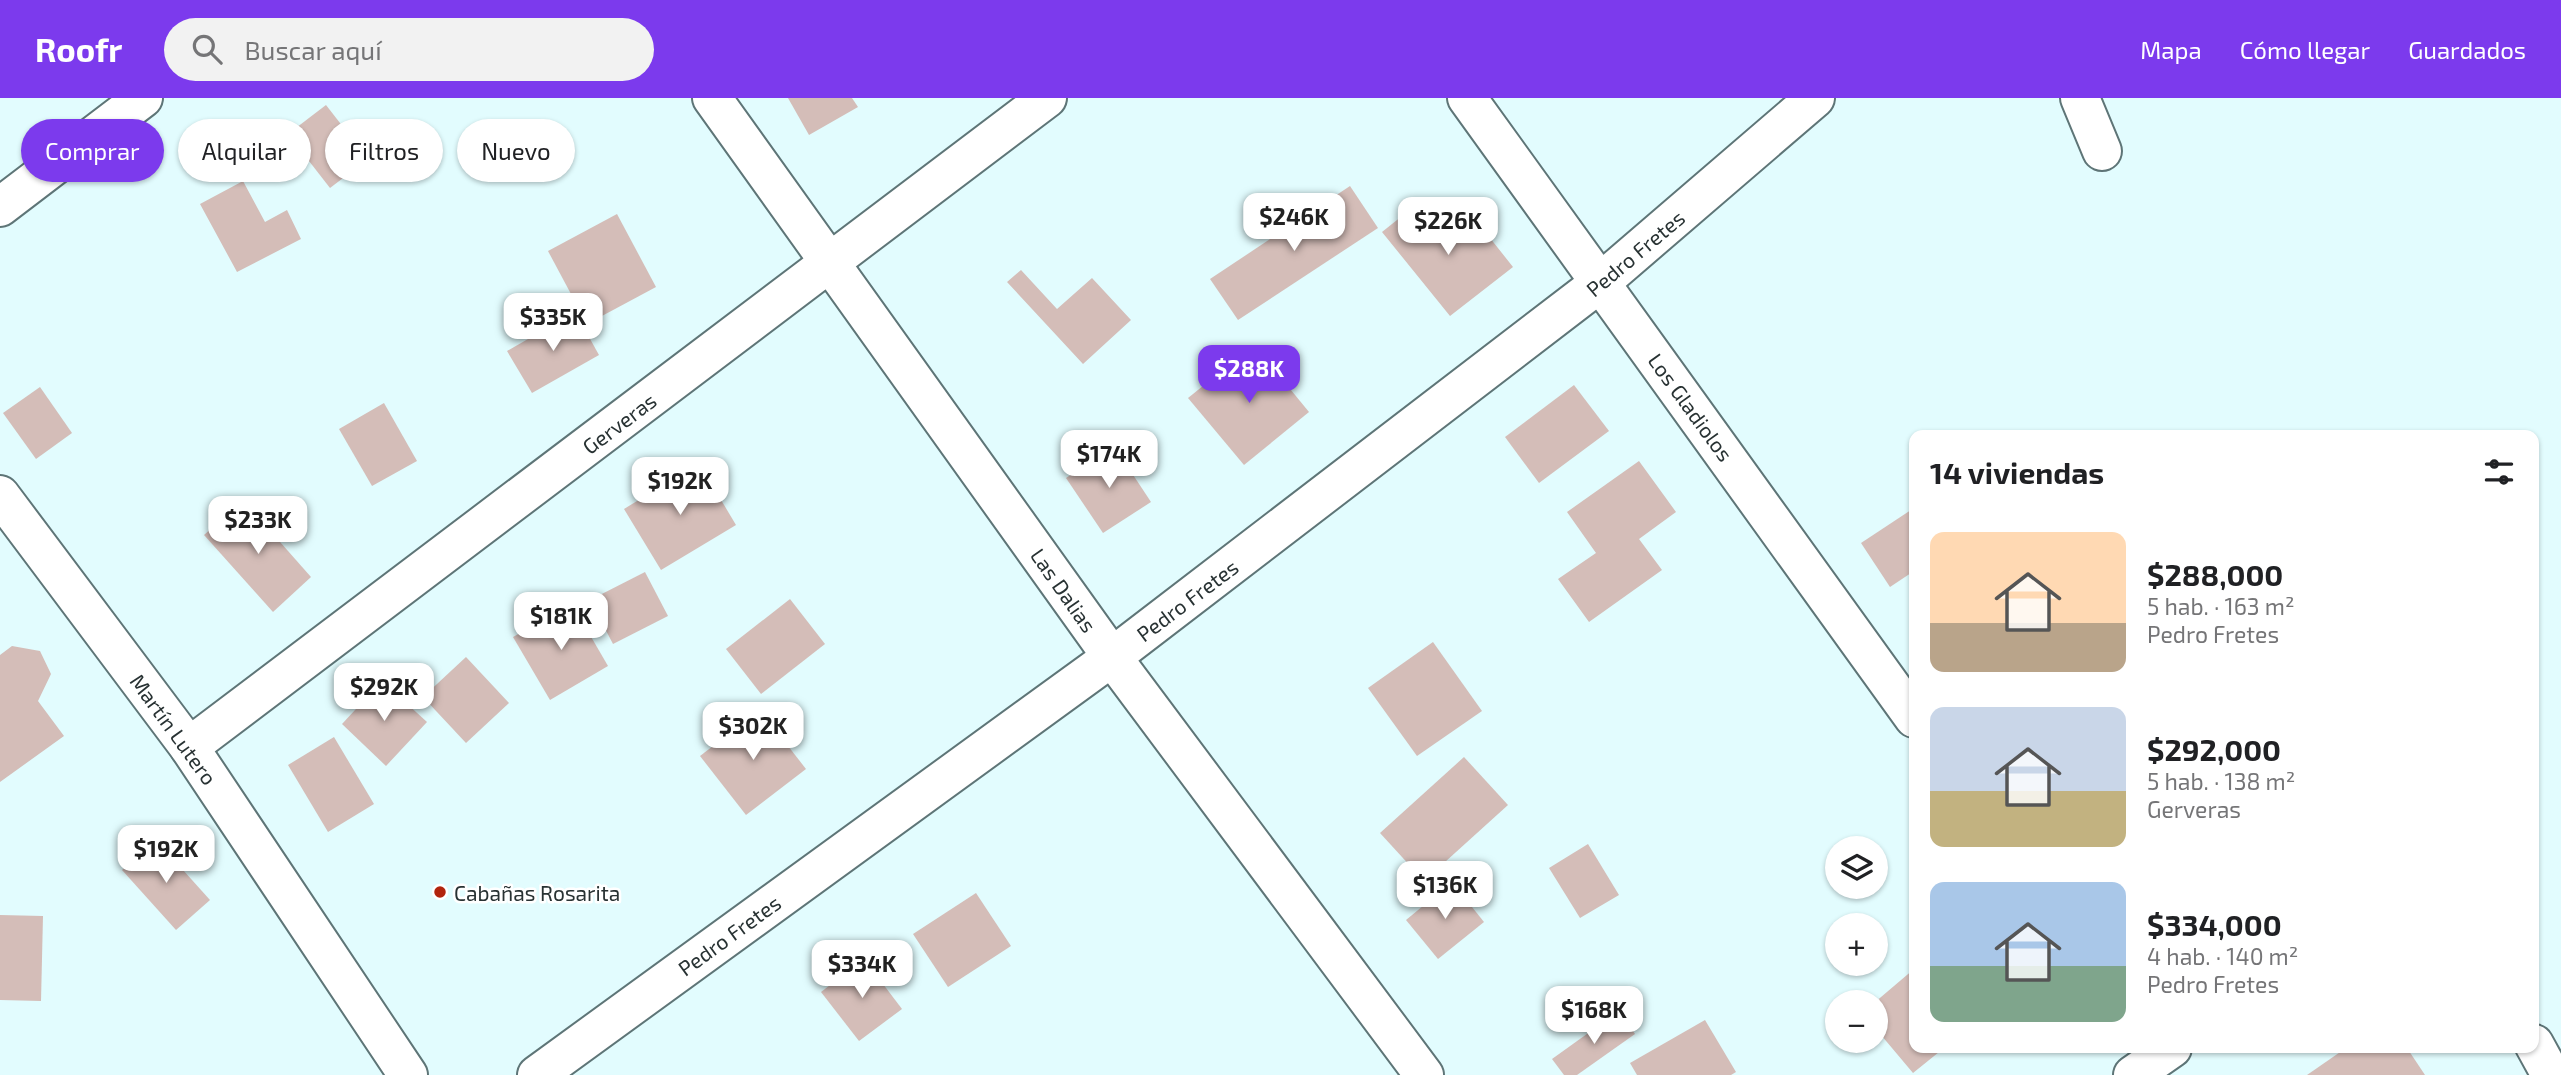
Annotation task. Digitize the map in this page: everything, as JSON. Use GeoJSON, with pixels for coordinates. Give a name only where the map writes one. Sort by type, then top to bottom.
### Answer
{"type":"FeatureCollection","features":[{"type":"Feature","properties":{"kind":"street"},"geometry":{"type":"LineString","coordinates":[[0,207],[143,98]]}},
{"type":"Feature","properties":{"kind":"street","name":"Las Dalias"},"geometry":{"type":"LineString","coordinates":[[712,98],[1112,657],[1424,1075]]}},
{"type":"Feature","properties":{"kind":"street","name":"Gerveras"},"geometry":{"type":"LineString","coordinates":[[190,747],[1046,98]]}},
{"type":"Feature","properties":{"kind":"street","name":"Los Gladiolos"},"geometry":{"type":"LineString","coordinates":[[1467,98],[1909,711]]}},
{"type":"Feature","properties":{"kind":"street","name":"Pedro Fretes"},"geometry":{"type":"LineString","coordinates":[[537,1075],[1112,657],[1601,282],[1815,98]]}},
{"type":"Feature","properties":{"kind":"street"},"geometry":{"type":"LineString","coordinates":[[2080,98],[2102,151]]}},
{"type":"Feature","properties":{"kind":"street","name":"Martín Lutero"},"geometry":{"type":"LineString","coordinates":[[0,495],[190,747],[408,1075]]}},
{"type":"Feature","properties":{"kind":"street"},"geometry":{"type":"LineString","coordinates":[[2539,1053],[2551,1075]]}},
{"type":"Feature","properties":{"kind":"building"},"geometry":{"type":"Polygon","coordinates":[[[788,98],[852,98],[858,107],[809,135],[788,98]]]}},
{"type":"Feature","properties":{"kind":"building"},"geometry":{"type":"Polygon","coordinates":[[[326,105],[337,119],[325,119],[325,182],[311,164],[311,119],[308,119],[326,105]]]}},
{"type":"Feature","properties":{"kind":"building"},"geometry":{"type":"Polygon","coordinates":[[[244,182],[265,222],[287,210],[301,239],[237,272],[200,204],[244,182]]]}},
{"type":"Feature","properties":{"kind":"building"},"geometry":{"type":"Polygon","coordinates":[[[325,182],[338,182],[330,188],[325,182]]]}},
{"type":"Feature","properties":{"kind":"building"},"geometry":{"type":"Polygon","coordinates":[[[1350,186],[1378,228],[1238,320],[1210,279],[1350,186]]]}},
{"type":"Feature","properties":{"kind":"building"},"geometry":{"type":"Polygon","coordinates":[[[1417,204],[1442,236],[1471,214],[1513,267],[1450,316],[1382,232],[1417,204]]]}},
{"type":"Feature","properties":{"kind":"building"},"geometry":{"type":"Polygon","coordinates":[[[617,214],[656,287],[587,324],[548,251],[617,214]]]}},
{"type":"Feature","properties":{"kind":"building"},"geometry":{"type":"Polygon","coordinates":[[[1021,270],[1057,309],[1092,278],[1131,320],[1083,364],[1007,282],[1021,270]]]}},
{"type":"Feature","properties":{"kind":"building"},"geometry":{"type":"Polygon","coordinates":[[[575,312],[599,355],[532,393],[507,351],[575,312]]]}},
{"type":"Feature","properties":{"kind":"building"},"geometry":{"type":"Polygon","coordinates":[[[1254,345],[1309,412],[1244,465],[1188,398],[1254,345]]]}},
{"type":"Feature","properties":{"kind":"building"},"geometry":{"type":"Polygon","coordinates":[[[1574,385],[1609,431],[1539,483],[1505,437],[1574,385]]]}},
{"type":"Feature","properties":{"kind":"building"},"geometry":{"type":"Polygon","coordinates":[[[40,387],[72,433],[36,459],[3,413],[40,387]]]}},
{"type":"Feature","properties":{"kind":"building"},"geometry":{"type":"Polygon","coordinates":[[[384,403],[417,461],[372,486],[339,429],[384,403]]]}},
{"type":"Feature","properties":{"kind":"building"},"geometry":{"type":"Polygon","coordinates":[[[1114,446],[1151,502],[1103,533],[1066,478],[1114,446]]]}},
{"type":"Feature","properties":{"kind":"building"},"geometry":{"type":"Polygon","coordinates":[[[1639,461],[1676,512],[1639,539],[1662,570],[1589,622],[1558,579],[1596,553],[1567,512],[1639,461]]]}},
{"type":"Feature","properties":{"kind":"building"},"geometry":{"type":"Polygon","coordinates":[[[699,463],[736,525],[661,570],[624,509],[699,463]]]}},
{"type":"Feature","properties":{"kind":"building"},"geometry":{"type":"Polygon","coordinates":[[[243,500],[311,577],[273,612],[204,535],[243,500]]]}},
{"type":"Feature","properties":{"kind":"building"},"geometry":{"type":"Polygon","coordinates":[[[1909,511],[1909,574],[1890,587],[1861,543],[1909,511]]]}},
{"type":"Feature","properties":{"kind":"building"},"geometry":{"type":"Polygon","coordinates":[[[645,572],[668,616],[613,644],[590,600],[645,572]]]}},
{"type":"Feature","properties":{"kind":"building"},"geometry":{"type":"Polygon","coordinates":[[[790,599],[825,644],[761,694],[726,649],[790,599]]]}},
{"type":"Feature","properties":{"kind":"building"},"geometry":{"type":"Polygon","coordinates":[[[572,604],[608,666],[550,700],[513,637],[572,604]]]}},
{"type":"Feature","properties":{"kind":"building"},"geometry":{"type":"Polygon","coordinates":[[[1433,642],[1482,711],[1417,756],[1368,688],[1433,642]]]}},
{"type":"Feature","properties":{"kind":"building"},"geometry":{"type":"Polygon","coordinates":[[[12,646],[40,651],[51,674],[38,701],[64,736],[0,782],[0,655],[12,646]]]}},
{"type":"Feature","properties":{"kind":"building"},"geometry":{"type":"Polygon","coordinates":[[[466,657],[509,703],[466,743],[423,697],[466,657]]]}},
{"type":"Feature","properties":{"kind":"building"},"geometry":{"type":"Polygon","coordinates":[[[382,681],[427,722],[386,766],[342,724],[382,681]]]}},
{"type":"Feature","properties":{"kind":"building"},"geometry":{"type":"Polygon","coordinates":[[[760,710],[806,769],[746,815],[700,756],[760,710]]]}},
{"type":"Feature","properties":{"kind":"building"},"geometry":{"type":"Polygon","coordinates":[[[334,737],[374,804],[328,832],[288,765],[334,737]]]}},
{"type":"Feature","properties":{"kind":"building"},"geometry":{"type":"Polygon","coordinates":[[[1464,757],[1508,805],[1424,881],[1380,833],[1464,757]]]}},
{"type":"Feature","properties":{"kind":"building"},"geometry":{"type":"Polygon","coordinates":[[[156,840],[210,900],[176,930],[122,870],[156,840]]]}},
{"type":"Feature","properties":{"kind":"building"},"geometry":{"type":"Polygon","coordinates":[[[1588,844],[1619,895],[1580,918],[1549,868],[1588,844]]]}},
{"type":"Feature","properties":{"kind":"building"},"geometry":{"type":"Polygon","coordinates":[[[1452,882],[1484,922],[1438,959],[1406,920],[1452,882]]]}},
{"type":"Feature","properties":{"kind":"building"},"geometry":{"type":"Polygon","coordinates":[[[976,893],[1011,946],[948,987],[913,934],[976,893]]]}},
{"type":"Feature","properties":{"kind":"building"},"geometry":{"type":"Polygon","coordinates":[[[0,915],[43,916],[41,1001],[0,1000],[0,915]]]}},
{"type":"Feature","properties":{"kind":"building"},"geometry":{"type":"Polygon","coordinates":[[[864,959],[902,1009],[859,1041],[821,992],[864,959]]]}},
{"type":"Feature","properties":{"kind":"building"},"geometry":{"type":"Polygon","coordinates":[[[1909,973],[1909,1053],[1938,1053],[1913,1073],[1888,1043],[1888,991],[1909,973]]]}},
{"type":"Feature","properties":{"kind":"building"},"geometry":{"type":"Polygon","coordinates":[[[1619,1011],[1635,1034],[1577,1075],[1564,1075],[1552,1059],[1619,1011]]]}},
{"type":"Feature","properties":{"kind":"building"},"geometry":{"type":"Polygon","coordinates":[[[1705,1020],[1736,1072],[1731,1075],[1637,1075],[1630,1063],[1705,1020]]]}},
{"type":"Feature","properties":{"kind":"building"},"geometry":{"type":"Polygon","coordinates":[[[2339,1053],[2410,1053],[2425,1075],[2307,1075],[2339,1053]]]}},
{"type":"Feature","properties":{"kind":"place","name":"Cabañas Rosarita"},"geometry":{"type":"Point","coordinates":[440,892]}}]}
